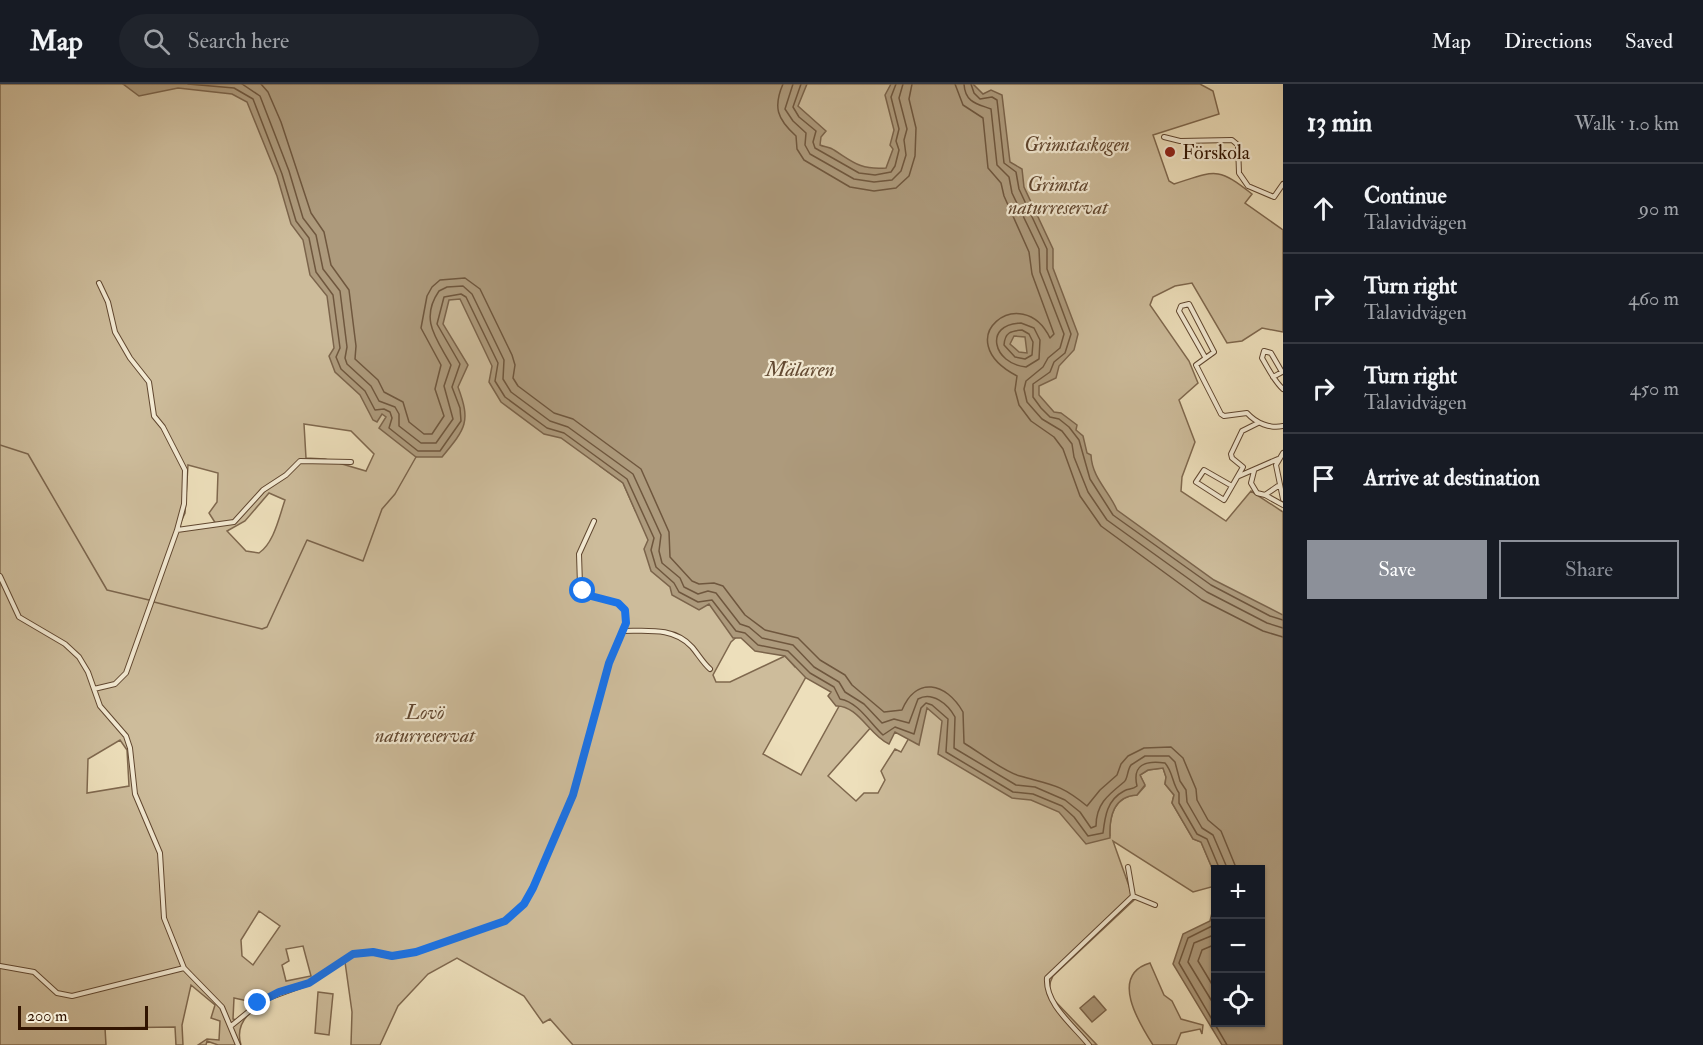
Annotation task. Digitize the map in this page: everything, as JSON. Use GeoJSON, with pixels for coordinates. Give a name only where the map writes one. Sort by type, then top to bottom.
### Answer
{"type":"FeatureCollection","features":[{"type":"Feature","properties":{"kind":"street"},"geometry":{"type":"LineString","coordinates":[[1164,137],[1180,141],[1224,139],[1236,142],[1239,150],[1239,173],[1248,186],[1271,197],[1276,195],[1283,184]]}},
{"type":"Feature","properties":{"kind":"street"},"geometry":{"type":"LineString","coordinates":[[94,689],[115,684],[126,673],[177,530],[184,504],[185,470],[167,434],[154,416],[149,382],[119,339],[99,283]]}},
{"type":"Feature","properties":{"kind":"street"},"geometry":{"type":"LineString","coordinates":[[1205,357],[1179,311],[1186,304],[1189,304],[1214,352],[1196,365],[1221,414],[1224,416],[1246,413],[1258,423],[1274,427],[1283,426]]}},
{"type":"Feature","properties":{"kind":"street"},"geometry":{"type":"LineString","coordinates":[[1273,377],[1282,372],[1271,353],[1264,351],[1262,358],[1273,377],[1283,389]]}},
{"type":"Feature","properties":{"kind":"street"},"geometry":{"type":"LineString","coordinates":[[1232,486],[1204,470],[1196,482],[1224,500],[1243,467],[1232,458],[1242,431],[1258,423]]}},
{"type":"Feature","properties":{"kind":"street"},"geometry":{"type":"LineString","coordinates":[[1239,476],[1254,471],[1264,463],[1278,459],[1283,453]]}},
{"type":"Feature","properties":{"kind":"street"},"geometry":{"type":"LineString","coordinates":[[1278,459],[1278,486],[1283,499]]}},
{"type":"Feature","properties":{"kind":"street"},"geometry":{"type":"LineString","coordinates":[[177,530],[234,522],[263,490],[286,475],[300,461],[351,462]]}},
{"type":"Feature","properties":{"kind":"street"},"geometry":{"type":"LineString","coordinates":[[1254,471],[1252,487],[1257,493],[1283,505]]}},
{"type":"Feature","properties":{"kind":"street"},"geometry":{"type":"LineString","coordinates":[[1265,495],[1278,486]]}},
{"type":"Feature","properties":{"kind":"street"},"geometry":{"type":"LineString","coordinates":[[231,1026],[238,1023],[258,1003],[279,992],[309,983],[353,954],[373,952],[392,956],[412,953],[505,921],[521,908],[533,888],[573,795],[609,663],[627,616],[622,607],[613,601],[587,595],[580,585],[579,554],[594,521]]}},
{"type":"Feature","properties":{"kind":"street"},"geometry":{"type":"LineString","coordinates":[[0,576],[19,617],[65,644],[79,657],[106,716],[126,736],[130,748],[135,794],[160,853],[164,918],[184,968],[222,1007],[238,1045]]}},
{"type":"Feature","properties":{"kind":"street"},"geometry":{"type":"LineString","coordinates":[[623,631],[659,631],[678,636],[686,640],[710,669]]}},
{"type":"Feature","properties":{"kind":"street"},"geometry":{"type":"LineString","coordinates":[[1128,867],[1133,896]]}},
{"type":"Feature","properties":{"kind":"street"},"geometry":{"type":"LineString","coordinates":[[1133,896],[1155,906]]}},
{"type":"Feature","properties":{"kind":"street"},"geometry":{"type":"LineString","coordinates":[[1089,1045],[1052,1001],[1046,989],[1047,978],[1133,896]]}},
{"type":"Feature","properties":{"kind":"street"},"geometry":{"type":"LineString","coordinates":[[0,966],[34,972],[57,993],[72,996],[184,968]]}},
{"type":"Feature","properties":{"kind":"green space","name":"Lovö naturreservat"},"geometry":{"type":"Polygon","coordinates":[[[0,84],[434,84],[761,368],[1050,649],[1216,699],[1283,774],[1283,1045],[1267,1045],[1250,1027],[1265,1027],[1265,865],[1224,865],[1214,838],[1201,826],[1184,793],[1177,773],[1163,753],[1152,752],[1129,765],[1126,781],[1102,800],[1096,823],[1110,835],[1112,814],[1115,808],[1123,799],[1137,795],[1145,786],[1140,775],[1148,770],[1163,768],[1166,777],[1165,784],[1174,795],[1172,803],[1193,839],[1201,842],[1211,866],[1211,887],[1193,892],[1113,841],[1134,900],[1053,976],[1050,985],[1054,1000],[1097,1045],[573,1045],[550,1019],[543,1023],[524,996],[457,958],[428,974],[398,1006],[380,1045],[351,1045],[352,1012],[345,962],[312,982],[263,1003],[252,1011],[244,1020],[240,1032],[241,1045],[218,1045],[207,1041],[206,1045],[198,1045],[207,1039],[219,1040],[220,1021],[211,1018],[215,1005],[191,985],[182,1025],[183,1045],[176,1045],[175,1027],[105,1028],[106,1045],[0,1045],[0,84]],[[304,424],[306,458],[325,459],[366,471],[374,454],[351,431],[304,424]],[[607,456],[600,466],[623,483],[635,510],[645,498],[630,476],[607,456]],[[188,465],[185,513],[179,526],[181,528],[216,524],[209,513],[217,502],[218,473],[188,465]],[[269,493],[245,521],[227,531],[246,551],[259,553],[269,543],[285,500],[269,493]],[[751,624],[731,642],[713,675],[716,682],[730,682],[785,656],[795,667],[810,651],[751,624]],[[813,669],[806,677],[763,754],[801,775],[848,690],[837,681],[813,669]],[[880,717],[828,776],[856,801],[864,793],[878,793],[885,780],[881,771],[895,749],[901,752],[910,736],[880,717]],[[120,740],[88,759],[87,793],[129,786],[127,750],[120,740]],[[259,911],[241,940],[242,956],[253,965],[280,926],[259,911]],[[303,946],[286,949],[289,961],[282,965],[286,981],[311,976],[303,946]],[[234,998],[233,1019],[239,1021],[257,1003],[234,998]]]}},
{"type":"Feature","properties":{"kind":"green space","name":"Grimsta naturreservat"},"geometry":{"type":"Polygon","coordinates":[[[737,84],[1200,84],[1213,91],[1219,114],[1153,135],[1169,181],[1174,184],[1207,174],[1223,175],[1252,194],[1245,203],[1283,230],[1283,332],[1262,328],[1242,341],[1227,343],[1192,283],[1175,286],[1153,297],[1150,305],[1189,361],[1198,383],[1179,400],[1195,442],[1182,477],[1181,491],[1226,521],[1251,491],[1283,512],[1283,682],[1204,651],[918,231],[737,84]]]}},
{"type":"Feature","properties":{"kind":"green space"},"geometry":{"type":"Polygon","coordinates":[[[1150,963],[1164,995],[1172,1001],[1181,1019],[1203,1025],[1202,1034],[1200,1029],[1181,1033],[1176,1045],[1153,1045],[1135,1013],[1129,988],[1131,978],[1138,969],[1150,963]]]}},
{"type":"Feature","properties":{"kind":"green space"},"geometry":{"type":"Polygon","coordinates":[[[318,992],[333,994],[329,1035],[315,1033],[318,992]]]}},
{"type":"Feature","properties":{"kind":"water","name":"Mälaren"},"geometry":{"type":"Polygon","coordinates":[[[123,84],[807,84],[798,106],[826,131],[821,137],[820,145],[870,168],[886,168],[893,149],[890,145],[894,130],[885,95],[891,84],[973,84],[983,94],[991,90],[1002,95],[1010,162],[1022,169],[1024,187],[1053,249],[1053,268],[1078,334],[1074,350],[1059,366],[1056,378],[1039,386],[1039,395],[1054,412],[1061,413],[1077,425],[1076,430],[1083,436],[1087,453],[1091,455],[1094,471],[1117,510],[1214,580],[1283,615],[1283,1045],[1222,1045],[1211,1027],[1265,1027],[1265,865],[1211,866],[1201,842],[1193,839],[1172,803],[1174,795],[1165,784],[1166,777],[1163,768],[1148,770],[1140,775],[1145,785],[1137,795],[1123,799],[1114,809],[1110,823],[1110,838],[1086,844],[1059,812],[1031,800],[1012,798],[938,754],[942,721],[927,708],[919,745],[895,732],[889,744],[882,740],[851,710],[836,706],[828,696],[831,692],[806,678],[785,656],[755,651],[741,638],[733,638],[709,604],[699,610],[672,595],[670,587],[651,571],[644,549],[648,540],[623,483],[561,438],[544,434],[501,402],[489,382],[492,366],[460,299],[449,300],[443,324],[468,365],[458,387],[464,409],[464,424],[442,457],[416,457],[379,428],[386,417],[382,414],[377,422],[373,420],[360,395],[335,372],[329,356],[334,348],[327,296],[310,275],[303,240],[291,224],[277,176],[247,102],[232,94],[178,88],[139,96],[123,84]],[[1014,336],[1010,344],[1019,352],[1027,353],[1025,337],[1014,336]]]}},
{"type":"Feature","properties":{"kind":"water","name":"Mälaren"},"geometry":{"type":"Polygon","coordinates":[[[1211,917],[1211,1027],[1173,964],[1183,934],[1210,921],[1211,917]]]}},
{"type":"Feature","properties":{"kind":"water"},"geometry":{"type":"Polygon","coordinates":[[[1094,996],[1106,1010],[1092,1022],[1080,1008],[1094,996]]]}},
{"type":"Feature","properties":{"kind":"waterway"},"geometry":{"type":"LineString","coordinates":[[0,445],[28,454],[107,590],[149,600]]}},
{"type":"Feature","properties":{"kind":"waterway"},"geometry":{"type":"LineString","coordinates":[[154,602],[262,629],[267,627],[307,540],[363,561],[382,509],[395,494],[416,457]]}},
{"type":"Feature","properties":{"kind":"place","name":"Förskola"},"geometry":{"type":"Point","coordinates":[1170,152]}},
{"type":"Feature","properties":{"kind":"route"},"geometry":{"type":"LineString","coordinates":[[258,1003],[279,992],[309,983],[353,954],[366,951],[392,956],[406,955],[505,921],[521,908],[533,888],[573,795],[609,663],[626,623],[625,610],[618,603],[587,595],[583,591]]}},
{"type":"Feature","properties":{"kind":"park label","name":"Grimstaskogen"},"geometry":{"type":"Point","coordinates":[1077,144]}}]}
